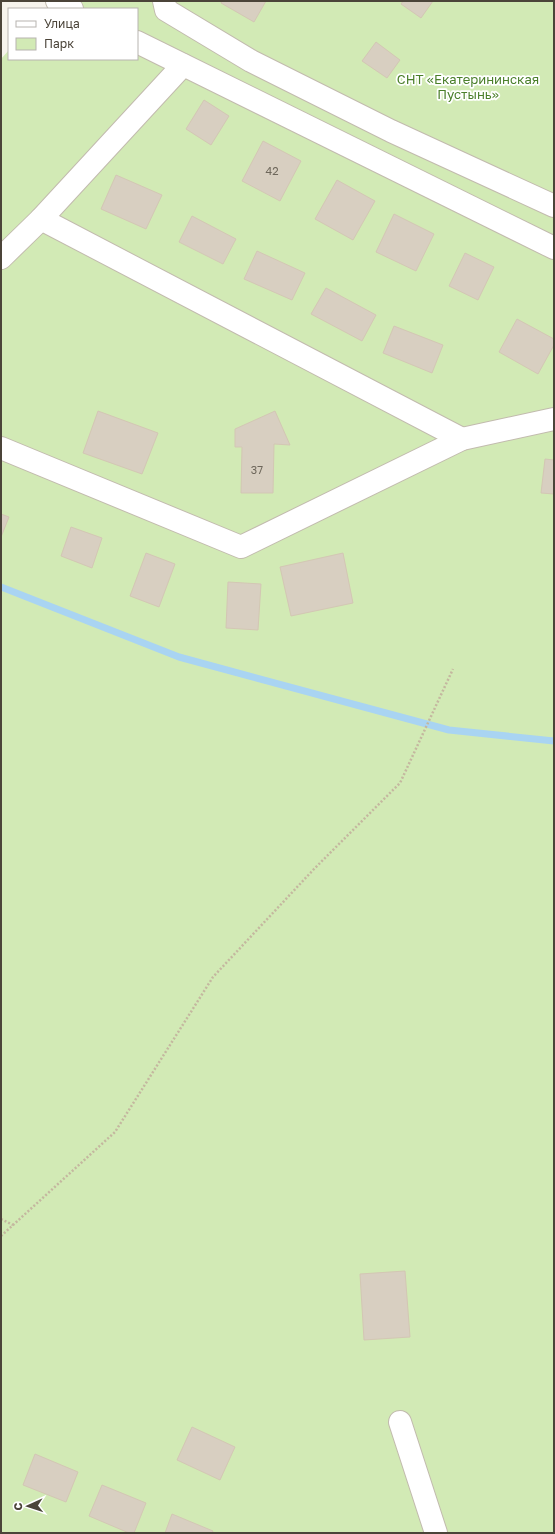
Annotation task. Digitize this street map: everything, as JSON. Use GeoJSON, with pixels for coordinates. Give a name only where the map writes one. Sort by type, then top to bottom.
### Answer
{"type":"FeatureCollection","features":[{"type":"Feature","properties":{"kind":"street"},"geometry":{"type":"LineString","coordinates":[[57,1],[70,8]]}},
{"type":"Feature","properties":{"kind":"street"},"geometry":{"type":"LineString","coordinates":[[164,1],[166,10],[252,61],[391,131],[554,206]]}},
{"type":"Feature","properties":{"kind":"street"},"geometry":{"type":"LineString","coordinates":[[138,42],[554,248]]}},
{"type":"Feature","properties":{"kind":"street"},"geometry":{"type":"LineString","coordinates":[[1,258],[41,218],[183,65]]}},
{"type":"Feature","properties":{"kind":"street"},"geometry":{"type":"LineString","coordinates":[[41,218],[462,439]]}},
{"type":"Feature","properties":{"kind":"street"},"geometry":{"type":"LineString","coordinates":[[1,448],[241,547],[462,439],[554,419]]}},
{"type":"Feature","properties":{"kind":"street"},"geometry":{"type":"LineString","coordinates":[[400,1422],[436,1533]]}},
{"type":"Feature","properties":{"kind":"path"},"geometry":{"type":"LineString","coordinates":[[1,1236],[115,1132],[213,977],[314,869],[400,783],[452,668]]}},
{"type":"Feature","properties":{"kind":"path"},"geometry":{"type":"LineString","coordinates":[[1,1219],[13,1225]]}},
{"type":"Feature","properties":{"kind":"green space","name":"СНТ «Екатерининская Пустынь»"},"geometry":{"type":"Polygon","coordinates":[[[55,1],[554,1],[554,1533],[1,1533],[1,59],[8,51],[8,60],[138,60],[138,8],[48,8],[55,1]]]}},
{"type":"Feature","properties":{"kind":"building"},"geometry":{"type":"Polygon","coordinates":[[[222,1],[266,1],[254,22],[221,3],[222,1]]]}},
{"type":"Feature","properties":{"kind":"building"},"geometry":{"type":"Polygon","coordinates":[[[403,1],[433,1],[421,18],[401,4],[403,1]]]}},
{"type":"Feature","properties":{"kind":"building"},"geometry":{"type":"Polygon","coordinates":[[[376,42],[400,60],[387,78],[362,61],[376,42]]]}},
{"type":"Feature","properties":{"kind":"building"},"geometry":{"type":"Polygon","coordinates":[[[204,100],[229,116],[211,145],[186,129],[204,100]]]}},
{"type":"Feature","properties":{"kind":"building"},"geometry":{"type":"Polygon","coordinates":[[[263,141],[301,161],[280,201],[242,181],[263,141]]]}},
{"type":"Feature","properties":{"kind":"building"},"geometry":{"type":"Polygon","coordinates":[[[116,175],[162,195],[146,229],[101,209],[116,175]]]}},
{"type":"Feature","properties":{"kind":"building"},"geometry":{"type":"Polygon","coordinates":[[[337,180],[375,201],[353,240],[315,219],[337,180]]]}},
{"type":"Feature","properties":{"kind":"building"},"geometry":{"type":"Polygon","coordinates":[[[394,214],[434,234],[416,271],[376,252],[394,214]]]}},
{"type":"Feature","properties":{"kind":"building"},"geometry":{"type":"Polygon","coordinates":[[[192,216],[236,239],[223,264],[179,242],[192,216]]]}},
{"type":"Feature","properties":{"kind":"building"},"geometry":{"type":"Polygon","coordinates":[[[257,251],[305,273],[292,300],[244,279],[257,251]]]}},
{"type":"Feature","properties":{"kind":"building"},"geometry":{"type":"Polygon","coordinates":[[[465,253],[494,267],[478,300],[449,286],[465,253]]]}},
{"type":"Feature","properties":{"kind":"building"},"geometry":{"type":"Polygon","coordinates":[[[326,288],[376,315],[362,341],[311,314],[326,288]]]}},
{"type":"Feature","properties":{"kind":"building"},"geometry":{"type":"Polygon","coordinates":[[[517,319],[554,339],[554,345],[538,374],[499,352],[517,319]]]}},
{"type":"Feature","properties":{"kind":"building"},"geometry":{"type":"Polygon","coordinates":[[[394,326],[443,345],[432,373],[383,353],[394,326]]]}},
{"type":"Feature","properties":{"kind":"building"},"geometry":{"type":"Polygon","coordinates":[[[98,411],[158,433],[142,474],[83,453],[98,411]]]}},
{"type":"Feature","properties":{"kind":"building"},"geometry":{"type":"Polygon","coordinates":[[[275,411],[290,445],[274,444],[273,493],[241,493],[242,447],[235,447],[235,429],[275,411]]]}},
{"type":"Feature","properties":{"kind":"building"},"geometry":{"type":"Polygon","coordinates":[[[545,459],[554,460],[554,494],[541,493],[545,459]]]}},
{"type":"Feature","properties":{"kind":"building"},"geometry":{"type":"Polygon","coordinates":[[[1,514],[9,517],[1,537],[1,514]]]}},
{"type":"Feature","properties":{"kind":"building"},"geometry":{"type":"Polygon","coordinates":[[[71,527],[102,538],[92,568],[61,556],[71,527]]]}},
{"type":"Feature","properties":{"kind":"building"},"geometry":{"type":"Polygon","coordinates":[[[146,553],[175,564],[159,607],[130,596],[146,553]]]}},
{"type":"Feature","properties":{"kind":"building"},"geometry":{"type":"Polygon","coordinates":[[[343,553],[353,603],[291,616],[280,567],[343,553]]]}},
{"type":"Feature","properties":{"kind":"building"},"geometry":{"type":"Polygon","coordinates":[[[228,582],[261,584],[258,630],[226,628],[228,582]]]}},
{"type":"Feature","properties":{"kind":"building"},"geometry":{"type":"Polygon","coordinates":[[[405,1271],[410,1337],[364,1340],[360,1274],[405,1271]]]}},
{"type":"Feature","properties":{"kind":"building"},"geometry":{"type":"Polygon","coordinates":[[[192,1427],[235,1447],[220,1480],[177,1460],[192,1427]]]}},
{"type":"Feature","properties":{"kind":"building"},"geometry":{"type":"Polygon","coordinates":[[[35,1454],[78,1472],[66,1502],[23,1485],[35,1454]]]}},
{"type":"Feature","properties":{"kind":"building"},"geometry":{"type":"Polygon","coordinates":[[[102,1485],[146,1503],[134,1533],[129,1533],[89,1516],[102,1485]]]}},
{"type":"Feature","properties":{"kind":"building"},"geometry":{"type":"Polygon","coordinates":[[[172,1514],[213,1531],[212,1533],[165,1533],[172,1514]]]}},
{"type":"Feature","properties":{"kind":"waterway"},"geometry":{"type":"LineString","coordinates":[[1,587],[179,657],[449,730],[554,741]]}}]}
